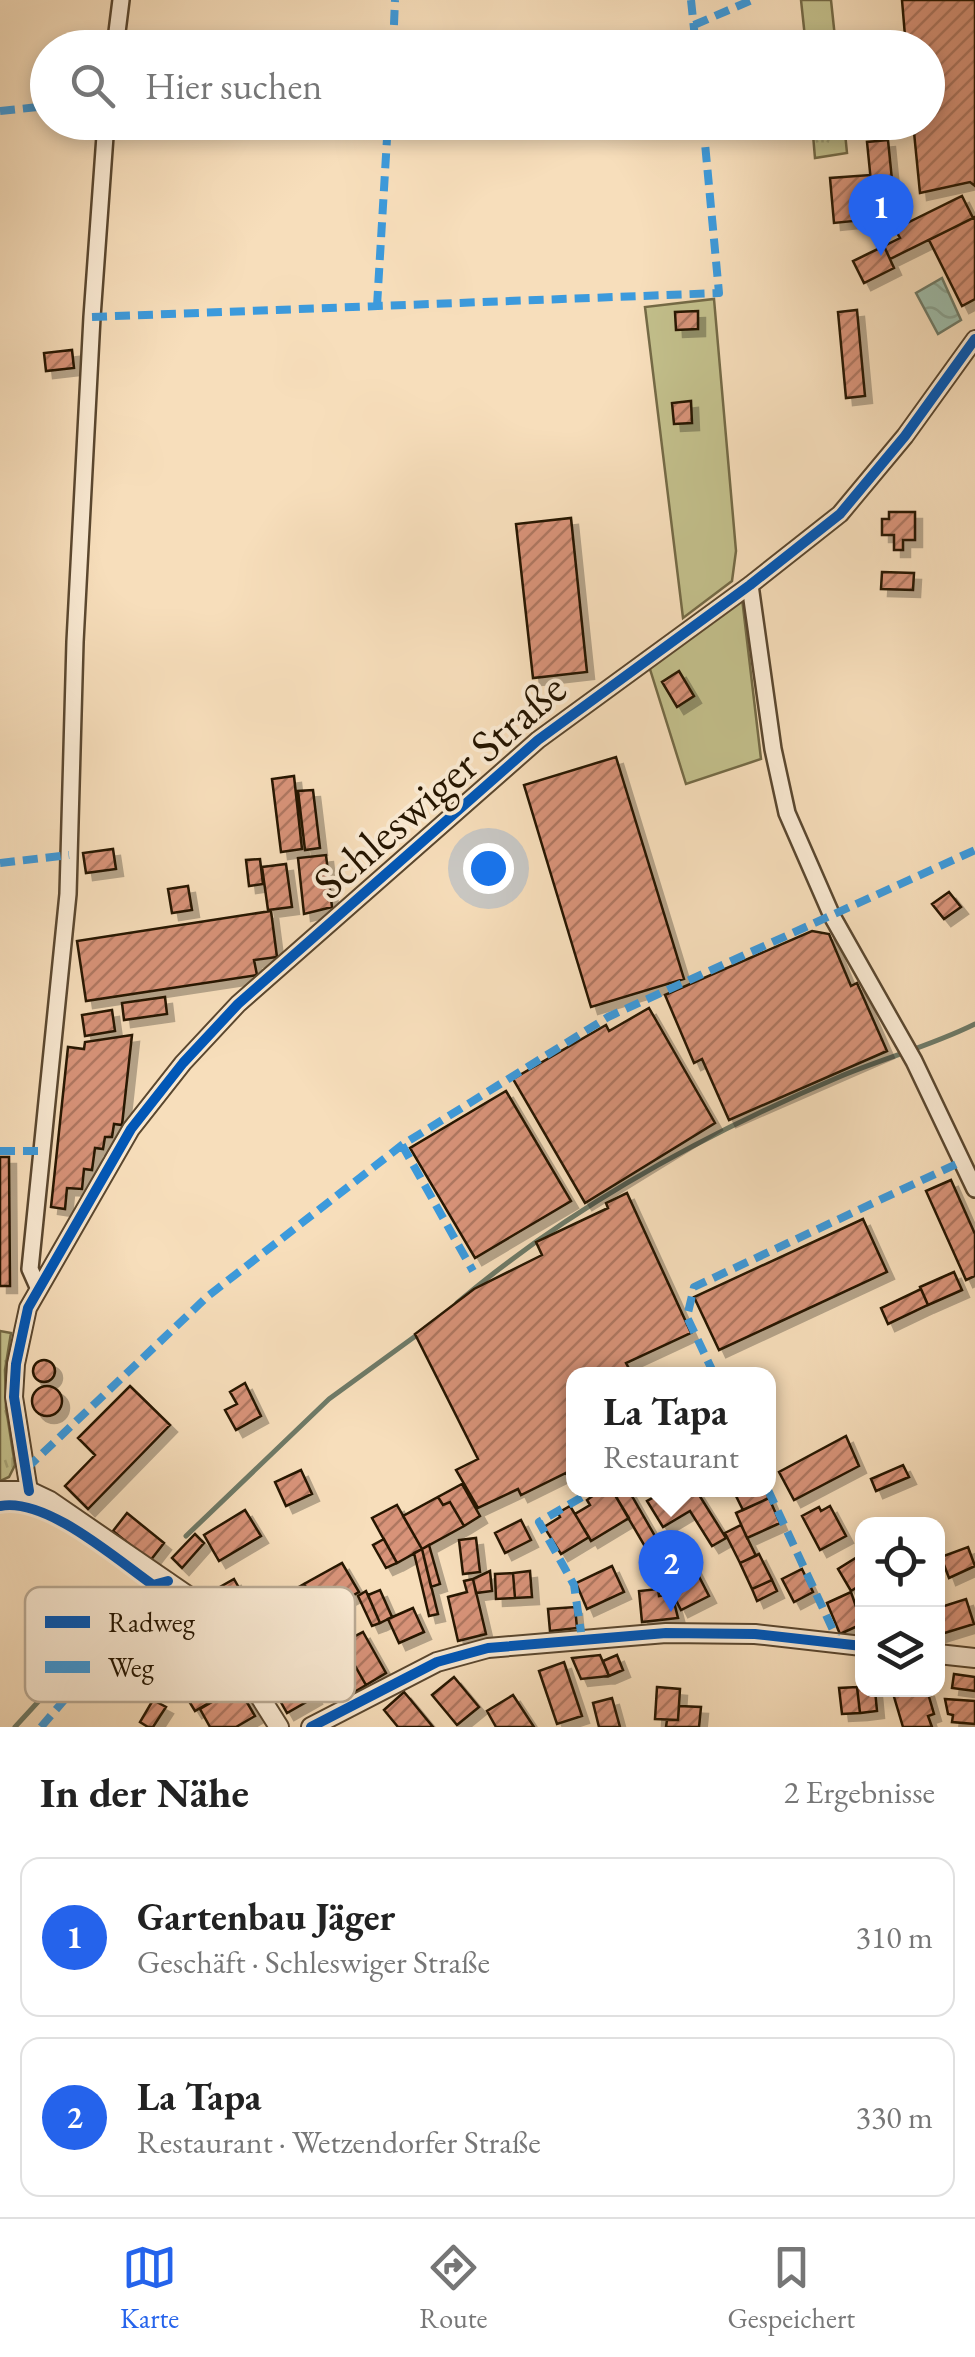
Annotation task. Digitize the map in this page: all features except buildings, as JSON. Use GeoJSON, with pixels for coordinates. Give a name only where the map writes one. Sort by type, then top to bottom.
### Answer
{"type":"FeatureCollection","features":[{"type":"Feature","properties":{"kind":"street"},"geometry":{"type":"LineString","coordinates":[[117,30],[120,0]]}},
{"type":"Feature","properties":{"kind":"street"},"geometry":{"type":"LineString","coordinates":[[29,1491],[14,1397],[16,1364],[28,1308],[38,1288],[30,1269],[68,894],[75,642],[105,140]]}},
{"type":"Feature","properties":{"kind":"street","name":"Schleswiger Straße"},"geometry":{"type":"LineString","coordinates":[[38,1288],[131,1129],[183,1062],[238,1004],[538,740],[750,586],[840,514],[904,436],[975,339]]}},
{"type":"Feature","properties":{"kind":"street"},"geometry":{"type":"LineString","coordinates":[[750,586],[773,749],[787,813],[832,916],[914,1060],[975,1189]]}},
{"type":"Feature","properties":{"kind":"street"},"geometry":{"type":"LineString","coordinates":[[0,1491],[29,1491],[50,1501],[175,1587]]}},
{"type":"Feature","properties":{"kind":"street"},"geometry":{"type":"LineString","coordinates":[[311,1727],[437,1662],[488,1648],[696,1633],[756,1634],[855,1645]]}},
{"type":"Feature","properties":{"kind":"street"},"geometry":{"type":"LineString","coordinates":[[945,1655],[975,1658]]}},
{"type":"Feature","properties":{"kind":"street"},"geometry":{"type":"LineString","coordinates":[[263,1702],[279,1727]]}},
{"type":"Feature","properties":{"kind":"green space"},"geometry":{"type":"Polygon","coordinates":[[[801,0],[831,0],[834,30],[804,30],[801,0]]]}},
{"type":"Feature","properties":{"kind":"green space"},"geometry":{"type":"Polygon","coordinates":[[[813,140],[846,140],[847,153],[815,158],[813,140]]]}},
{"type":"Feature","properties":{"kind":"green space"},"geometry":{"type":"Polygon","coordinates":[[[714,299],[736,551],[732,581],[683,618],[645,307],[714,299]]]}},
{"type":"Feature","properties":{"kind":"green space"},"geometry":{"type":"Polygon","coordinates":[[[742,598],[761,759],[686,784],[649,666],[742,598]]]}},
{"type":"Feature","properties":{"kind":"green space"},"geometry":{"type":"Polygon","coordinates":[[[0,1331],[11,1333],[5,1370],[6,1408],[15,1465],[9,1477],[0,1481],[0,1331]]]}},
{"type":"Feature","properties":{"kind":"water"},"geometry":{"type":"Polygon","coordinates":[[[942,278],[961,320],[938,334],[916,293],[942,278]]]}},
{"type":"Feature","properties":{"kind":"waterway"},"geometry":{"type":"LineString","coordinates":[[457,1303],[545,1235],[688,1149],[788,1099],[975,1024]]}},
{"type":"Feature","properties":{"kind":"waterway"},"geometry":{"type":"LineString","coordinates":[[186,1536],[329,1399],[421,1332]]}},
{"type":"Feature","properties":{"kind":"waterway"},"geometry":{"type":"LineString","coordinates":[[143,1587],[146,1584]]}},
{"type":"Feature","properties":{"kind":"waterway"},"geometry":{"type":"LineString","coordinates":[[15,1727],[38,1702]]}},
{"type":"Feature","properties":{"kind":"marked path"},"geometry":{"type":"LineString","coordinates":[[394,30],[395,0]]}},
{"type":"Feature","properties":{"kind":"marked path"},"geometry":{"type":"LineString","coordinates":[[691,0],[694,30]]}},
{"type":"Feature","properties":{"kind":"marked path"},"geometry":{"type":"LineString","coordinates":[[694,25],[752,0]]}},
{"type":"Feature","properties":{"kind":"marked path"},"geometry":{"type":"LineString","coordinates":[[0,111],[30,108]]}},
{"type":"Feature","properties":{"kind":"marked path"},"geometry":{"type":"LineString","coordinates":[[377,306],[387,140]]}},
{"type":"Feature","properties":{"kind":"marked path"},"geometry":{"type":"LineString","coordinates":[[92,317],[719,293],[705,140]]}},
{"type":"Feature","properties":{"kind":"marked path"},"geometry":{"type":"LineString","coordinates":[[26,1469],[208,1296],[402,1145],[608,1017],[975,850]]}},
{"type":"Feature","properties":{"kind":"marked path"},"geometry":{"type":"LineString","coordinates":[[0,863],[69,855]]}},
{"type":"Feature","properties":{"kind":"marked path"},"geometry":{"type":"LineString","coordinates":[[402,1145],[473,1271]]}},
{"type":"Feature","properties":{"kind":"marked path"},"geometry":{"type":"LineString","coordinates":[[0,1151],[42,1151]]}},
{"type":"Feature","properties":{"kind":"marked path"},"geometry":{"type":"LineString","coordinates":[[711,1367],[687,1317],[694,1287],[963,1161]]}},
{"type":"Feature","properties":{"kind":"marked path"},"geometry":{"type":"LineString","coordinates":[[582,1497],[539,1522],[574,1585],[582,1639]]}},
{"type":"Feature","properties":{"kind":"marked path"},"geometry":{"type":"LineString","coordinates":[[771,1497],[839,1643]]}},
{"type":"Feature","properties":{"kind":"marked path"},"geometry":{"type":"LineString","coordinates":[[162,1587],[165,1583]]}},
{"type":"Feature","properties":{"kind":"marked path"},"geometry":{"type":"LineString","coordinates":[[41,1727],[63,1702]]}},
{"type":"Feature","properties":{"kind":"cycle path"},"geometry":{"type":"LineString","coordinates":[[29,1491],[14,1397],[16,1364],[28,1308],[131,1129],[183,1063],[238,1004],[538,740],[840,514],[905,436],[975,339]]}},
{"type":"Feature","properties":{"kind":"cycle path"},"geometry":{"type":"LineString","coordinates":[[0,1506],[18,1506],[59,1520],[153,1585],[168,1581]]}},
{"type":"Feature","properties":{"kind":"cycle path"},"geometry":{"type":"LineString","coordinates":[[311,1727],[437,1662],[488,1648],[666,1633],[755,1634],[855,1645]]}},
{"type":"Feature","properties":{"kind":"place","name":"Gartenbau Jäger"},"geometry":{"type":"Point","coordinates":[881,256]}},
{"type":"Feature","properties":{"kind":"place","name":"La Tapa"},"geometry":{"type":"Point","coordinates":[671,1612]}}]}
